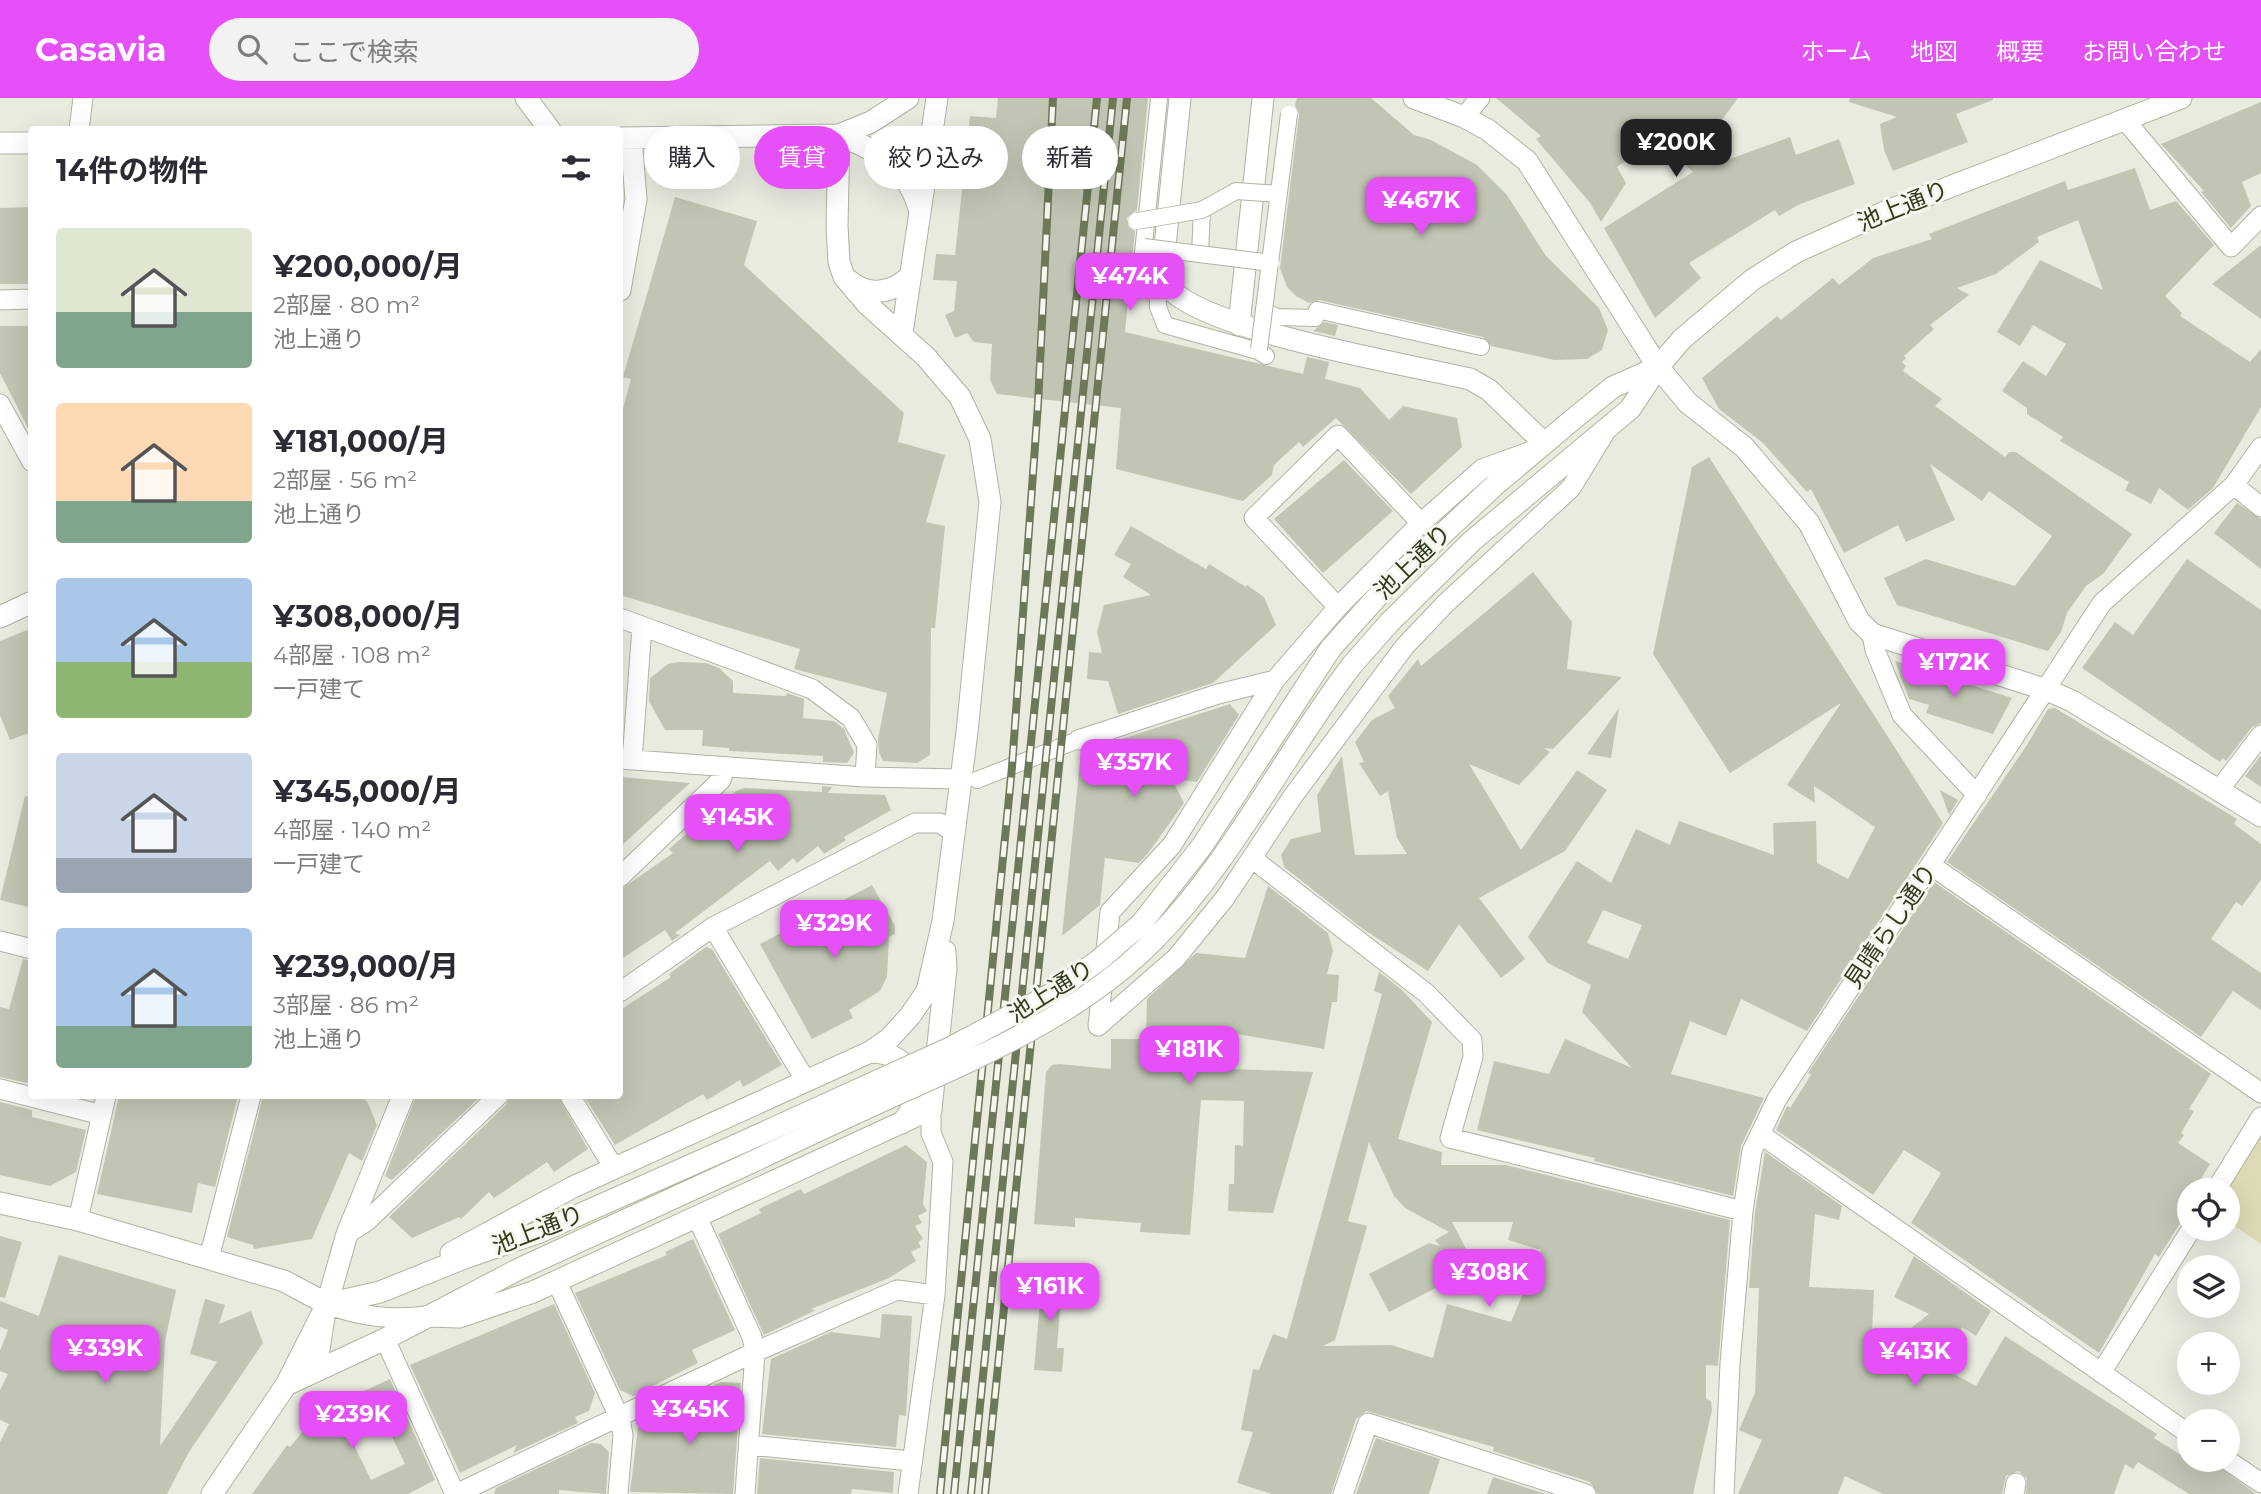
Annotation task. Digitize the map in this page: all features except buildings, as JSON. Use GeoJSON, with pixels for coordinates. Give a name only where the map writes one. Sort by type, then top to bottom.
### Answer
{"type":"FeatureCollection","features":[{"type":"Feature","properties":{"kind":"main road"},"geometry":{"type":"LineString","coordinates":[[526,98],[549,126]]}},
{"type":"Feature","properties":{"kind":"main road"},"geometry":{"type":"LineString","coordinates":[[546,98],[551,126]]}},
{"type":"Feature","properties":{"kind":"main road"},"geometry":{"type":"LineString","coordinates":[[850,130],[883,115],[908,98]]}},
{"type":"Feature","properties":{"kind":"main road"},"geometry":{"type":"LineString","coordinates":[[902,333],[937,98]]}},
{"type":"Feature","properties":{"kind":"main road"},"geometry":{"type":"LineString","coordinates":[[1180,98],[1163,266],[1164,281],[1193,305],[1239,325],[1470,379],[1489,390],[1541,446]]}},
{"type":"Feature","properties":{"kind":"main road"},"geometry":{"type":"LineString","coordinates":[[1239,325],[1263,98]]}},
{"type":"Feature","properties":{"kind":"main road","name":"池上通り"},"geometry":{"type":"LineString","coordinates":[[286,1385],[386,1339],[519,1269],[1005,1044],[1077,1003],[1134,960],[1173,920],[1206,879],[1315,714],[1352,665],[1389,623],[1472,541],[1630,409],[1658,367],[1720,304],[1796,252],[1887,211],[2181,98]]}},
{"type":"Feature","properties":{"kind":"main road"},"geometry":{"type":"LineString","coordinates":[[1419,99],[1464,117],[1516,149],[1527,161],[1658,367],[1689,403],[1744,447],[1809,523],[1859,621],[1872,634],[2047,690],[2072,701],[2261,816]]}},
{"type":"Feature","properties":{"kind":"main road"},"geometry":{"type":"LineString","coordinates":[[623,273],[636,199],[625,138],[754,136]]}},
{"type":"Feature","properties":{"kind":"main road"},"geometry":{"type":"LineString","coordinates":[[850,140],[899,169],[915,192],[920,212]]}},
{"type":"Feature","properties":{"kind":"main road"},"geometry":{"type":"LineString","coordinates":[[0,144],[28,143]]}},
{"type":"Feature","properties":{"kind":"main road"},"geometry":{"type":"LineString","coordinates":[[414,1279],[460,1247],[614,1168],[870,1052],[889,1039],[910,1016],[927,991],[943,921],[953,832],[969,780],[990,502],[980,439],[968,409],[934,366],[902,333],[868,306],[844,277],[839,262],[838,189]]}},
{"type":"Feature","properties":{"kind":"main road"},"geometry":{"type":"LineString","coordinates":[[844,277],[860,288],[881,291],[902,285],[911,275]]}},
{"type":"Feature","properties":{"kind":"main road","name":"池上通り"},"geometry":{"type":"LineString","coordinates":[[212,1494],[286,1385],[327,1304],[380,1292],[540,1232],[743,1142],[1003,1021],[1053,993],[1121,943],[1188,866],[1331,648],[1385,588],[1541,446],[1614,387],[1658,367]]}},
{"type":"Feature","properties":{"kind":"main road"},"geometry":{"type":"LineString","coordinates":[[0,617],[28,604]]}},
{"type":"Feature","properties":{"kind":"main road"},"geometry":{"type":"LineString","coordinates":[[428,1316],[459,1317],[557,1282],[932,1109],[946,969],[943,921]]}},
{"type":"Feature","properties":{"kind":"main road"},"geometry":{"type":"LineString","coordinates":[[870,1052],[883,1052],[895,1057],[905,1064],[913,1077],[915,1103],[902,1123]]}},
{"type":"Feature","properties":{"kind":"main road"},"geometry":{"type":"LineString","coordinates":[[0,1203],[78,1220],[284,1281],[327,1304],[347,1234],[397,1099]]}},
{"type":"Feature","properties":{"kind":"street"},"geometry":{"type":"LineString","coordinates":[[80,126],[83,98]]}},
{"type":"Feature","properties":{"kind":"street"},"geometry":{"type":"LineString","coordinates":[[1159,98],[1142,221],[1158,307],[1164,325],[1261,352],[1289,114]]}},
{"type":"Feature","properties":{"kind":"street"},"geometry":{"type":"LineString","coordinates":[[1464,117],[1480,98]]}},
{"type":"Feature","properties":{"kind":"street"},"geometry":{"type":"LineString","coordinates":[[2125,120],[2231,247],[2261,216]]}},
{"type":"Feature","properties":{"kind":"street"},"geometry":{"type":"LineString","coordinates":[[1142,221],[1202,210],[1236,191],[1279,194]]}},
{"type":"Feature","properties":{"kind":"street"},"geometry":{"type":"LineString","coordinates":[[1200,254],[1202,210]]}},
{"type":"Feature","properties":{"kind":"street"},"geometry":{"type":"LineString","coordinates":[[1149,250],[1271,263]]}},
{"type":"Feature","properties":{"kind":"street"},"geometry":{"type":"LineString","coordinates":[[0,300],[28,299]]}},
{"type":"Feature","properties":{"kind":"street"},"geometry":{"type":"LineString","coordinates":[[1264,310],[1276,317],[1315,318],[1317,310],[1481,347]]}},
{"type":"Feature","properties":{"kind":"street"},"geometry":{"type":"LineString","coordinates":[[0,404],[28,452]]}},
{"type":"Feature","properties":{"kind":"street"},"geometry":{"type":"LineString","coordinates":[[1541,446],[1482,469],[1421,523],[1338,607],[1275,680],[1172,845],[1110,912],[1098,1026],[1176,958],[1253,859],[1293,796],[1405,646],[1446,603],[1571,488],[1609,426]]}},
{"type":"Feature","properties":{"kind":"street"},"geometry":{"type":"LineString","coordinates":[[1338,607],[1254,518],[1338,435],[1421,523]]}},
{"type":"Feature","properties":{"kind":"street","name":"見晴らし通り"},"geometry":{"type":"LineString","coordinates":[[1724,1494],[1730,1364],[1743,1211],[1752,1151],[1777,1099],[2102,603],[2234,485],[2261,447]]}},
{"type":"Feature","properties":{"kind":"street"},"geometry":{"type":"LineString","coordinates":[[2234,485],[2261,507]]}},
{"type":"Feature","properties":{"kind":"street"},"geometry":{"type":"LineString","coordinates":[[623,619],[812,689],[851,718],[867,745],[865,777]]}},
{"type":"Feature","properties":{"kind":"street"},"geometry":{"type":"LineString","coordinates":[[642,627],[626,760],[865,777],[969,780],[1217,694],[1275,680]]}},
{"type":"Feature","properties":{"kind":"street"},"geometry":{"type":"LineString","coordinates":[[1872,634],[1875,650],[1902,715],[1977,795]]}},
{"type":"Feature","properties":{"kind":"street"},"geometry":{"type":"LineString","coordinates":[[2219,790],[2261,735]]}},
{"type":"Feature","properties":{"kind":"street"},"geometry":{"type":"LineString","coordinates":[[623,874],[721,780],[725,768]]}},
{"type":"Feature","properties":{"kind":"street"},"geometry":{"type":"LineString","coordinates":[[623,984],[713,927],[915,823],[940,823],[953,832]]}},
{"type":"Feature","properties":{"kind":"street"},"geometry":{"type":"LineString","coordinates":[[1172,845],[1168,860],[1167,887],[1175,898],[1187,907],[1219,903]]}},
{"type":"Feature","properties":{"kind":"street"},"geometry":{"type":"LineString","coordinates":[[1253,859],[1426,993],[1472,1040],[1473,1058],[1450,1138],[1743,1211]]}},
{"type":"Feature","properties":{"kind":"street"},"geometry":{"type":"LineString","coordinates":[[1932,866],[2261,1093]]}},
{"type":"Feature","properties":{"kind":"street"},"geometry":{"type":"LineString","coordinates":[[713,927],[806,1081]]}},
{"type":"Feature","properties":{"kind":"street"},"geometry":{"type":"LineString","coordinates":[[0,941],[28,948]]}},
{"type":"Feature","properties":{"kind":"street"},"geometry":{"type":"LineString","coordinates":[[0,1089],[28,1093]]}},
{"type":"Feature","properties":{"kind":"street"},"geometry":{"type":"LineString","coordinates":[[65,1099],[104,1105],[78,1220]]}},
{"type":"Feature","properties":{"kind":"street"},"geometry":{"type":"LineString","coordinates":[[209,1258],[250,1099]]}},
{"type":"Feature","properties":{"kind":"street"},"geometry":{"type":"LineString","coordinates":[[347,1234],[367,1221],[495,1099]]}},
{"type":"Feature","properties":{"kind":"street"},"geometry":{"type":"LineString","coordinates":[[572,1099],[614,1168]]}},
{"type":"Feature","properties":{"kind":"street"},"geometry":{"type":"LineString","coordinates":[[908,1494],[935,1295],[943,1162],[931,1133],[932,1109]]}},
{"type":"Feature","properties":{"kind":"street"},"geometry":{"type":"LineString","coordinates":[[2223,1178],[2261,1117]]}},
{"type":"Feature","properties":{"kind":"street"},"geometry":{"type":"LineString","coordinates":[[1760,1135],[1921,1244],[2177,1426]]}},
{"type":"Feature","properties":{"kind":"street"},"geometry":{"type":"LineString","coordinates":[[697,1217],[752,1337],[755,1352],[745,1494]]}},
{"type":"Feature","properties":{"kind":"street"},"geometry":{"type":"LineString","coordinates":[[2101,1373],[2184,1241]]}},
{"type":"Feature","properties":{"kind":"street"},"geometry":{"type":"LineString","coordinates":[[557,1282],[620,1419],[623,1435],[618,1494]]}},
{"type":"Feature","properties":{"kind":"street"},"geometry":{"type":"LineString","coordinates":[[386,1339],[456,1494],[481,1489],[755,1352],[897,1290],[935,1295]]}},
{"type":"Feature","properties":{"kind":"street"},"geometry":{"type":"LineString","coordinates":[[317,1369],[327,1304],[382,1318],[428,1316]]}},
{"type":"Feature","properties":{"kind":"street"},"geometry":{"type":"LineString","coordinates":[[1343,1494],[1368,1423],[1586,1494]]}},
{"type":"Feature","properties":{"kind":"street"},"geometry":{"type":"LineString","coordinates":[[749,1445],[911,1461]]}},
{"type":"Feature","properties":{"kind":"street"},"geometry":{"type":"LineString","coordinates":[[2240,1469],[2261,1483]]}},
{"type":"Feature","properties":{"kind":"shaded area"},"geometry":{"type":"Polygon","coordinates":[[[2261,1134],[2261,1244],[2240,1230],[2240,1178],[2234,1178],[2261,1134]]]}},
{"type":"Feature","properties":{"kind":"railway"},"geometry":{"type":"LineString","coordinates":[[940,1494],[1012,767],[1038,404],[1053,98]]}},
{"type":"Feature","properties":{"kind":"railway"},"geometry":{"type":"LineString","coordinates":[[954,1494],[1097,98]]}},
{"type":"Feature","properties":{"kind":"railway"},"geometry":{"type":"LineString","coordinates":[[971,1494],[1113,98]]}},
{"type":"Feature","properties":{"kind":"railway"},"geometry":{"type":"LineString","coordinates":[[985,1494],[1127,98]]}}]}
